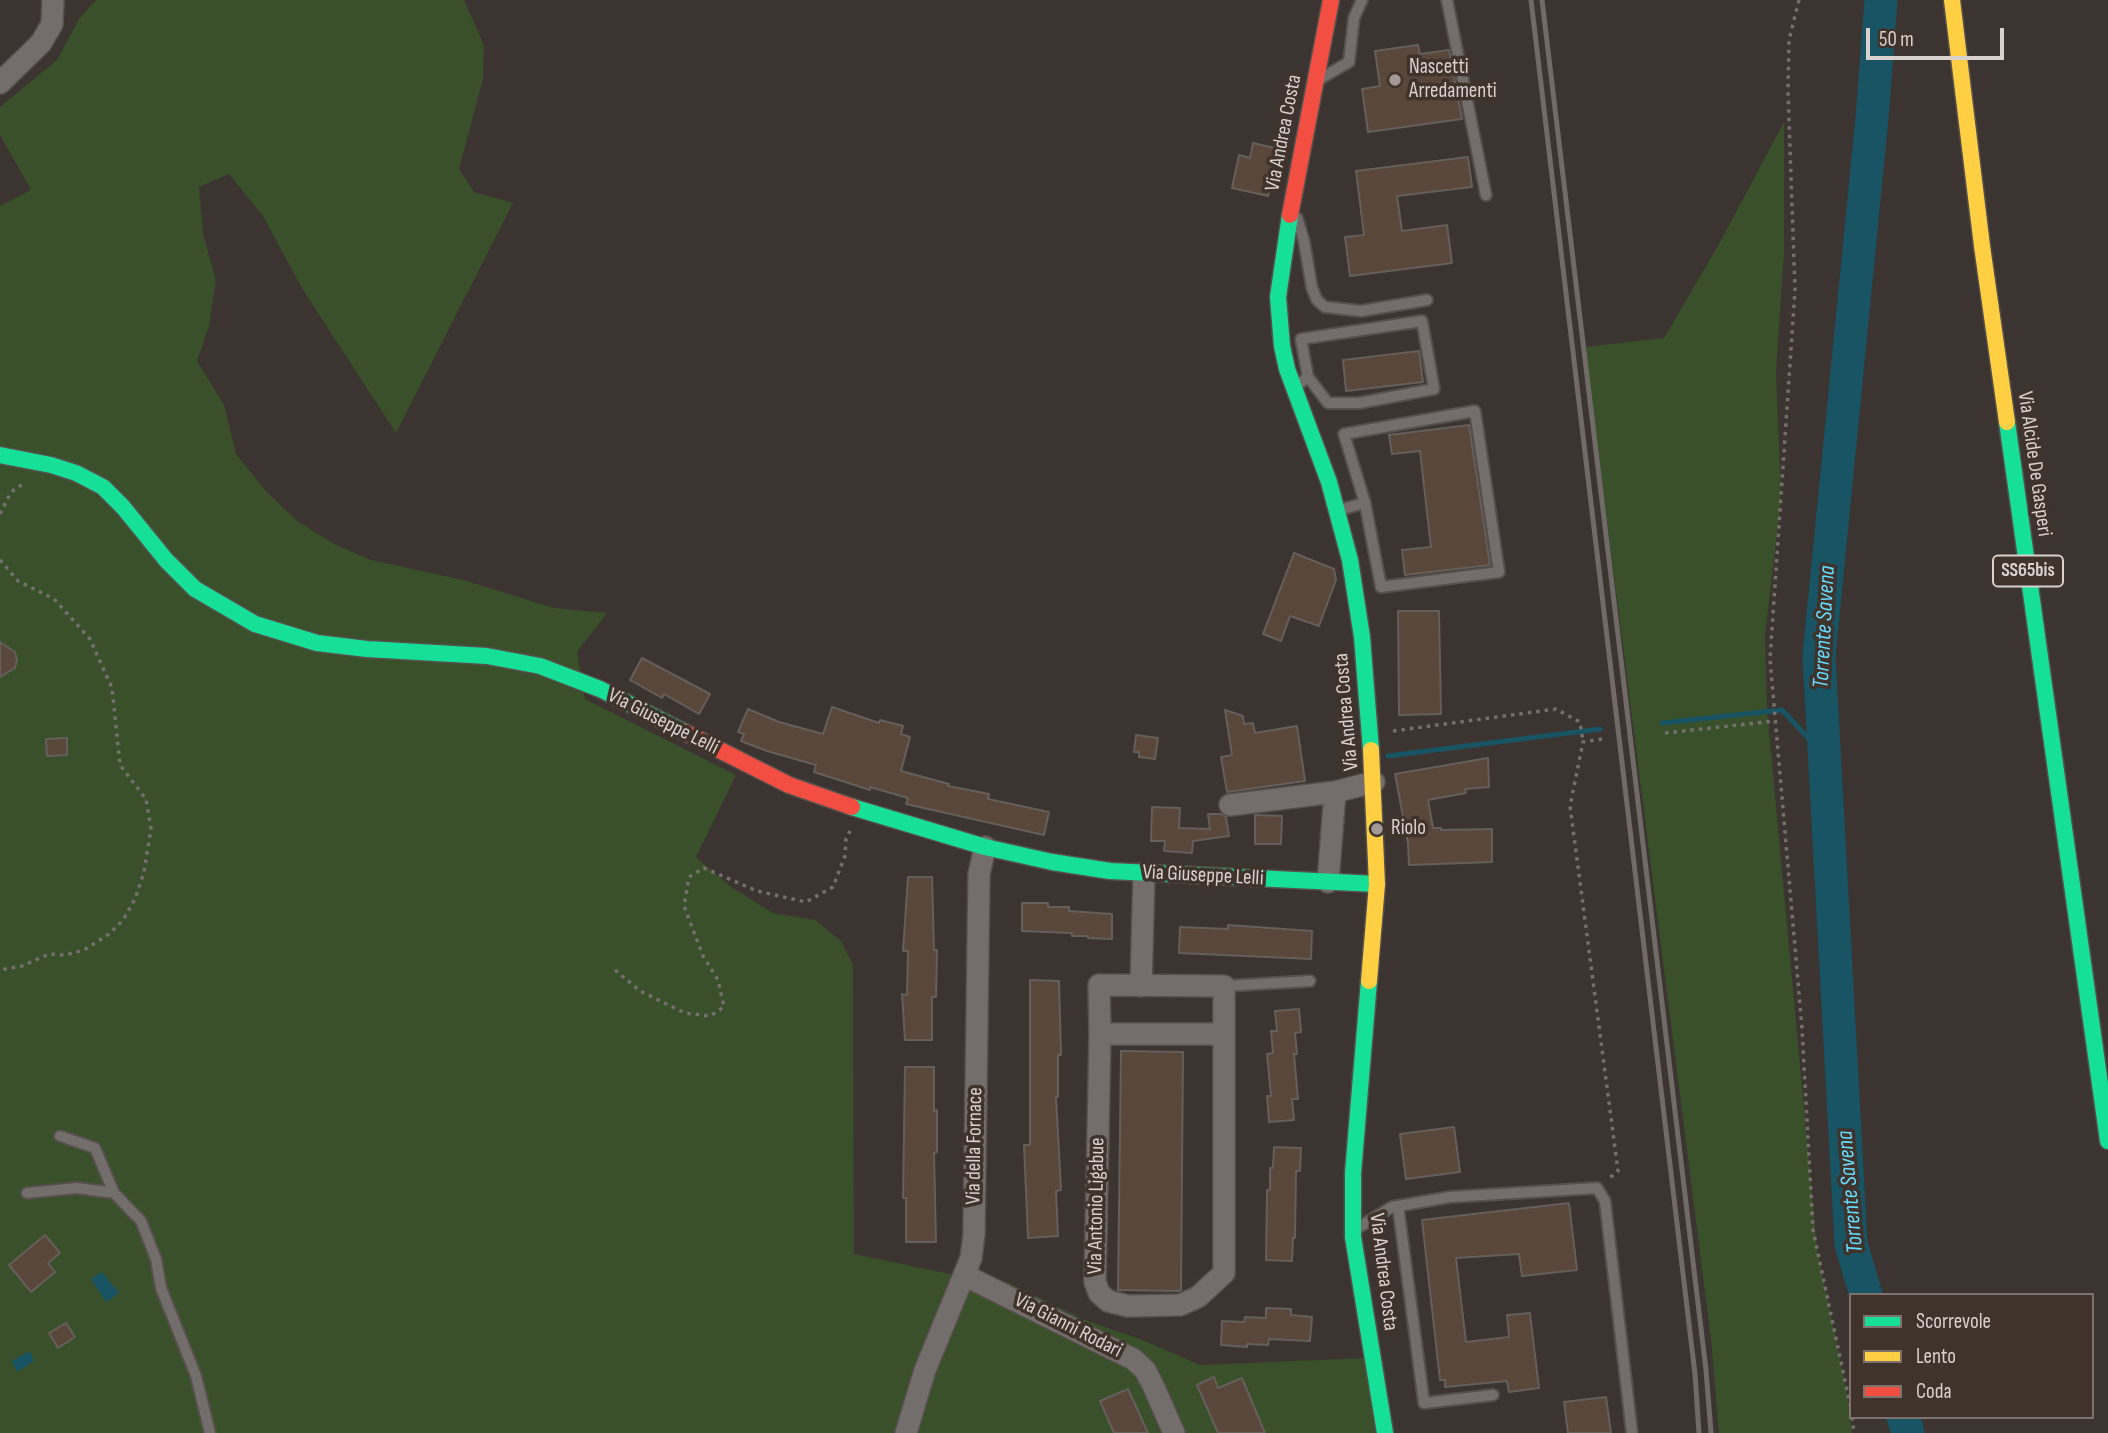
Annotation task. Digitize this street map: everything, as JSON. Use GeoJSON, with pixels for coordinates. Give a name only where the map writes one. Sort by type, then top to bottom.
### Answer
{"type":"FeatureCollection","features":[{"type":"Feature","properties":{"kind":"main road","name":"Via Andrea Costa"},"geometry":{"type":"LineString","coordinates":[[1331,0],[1292,202],[1278,298],[1282,346],[1293,389],[1329,482],[1350,560],[1358,606],[1374,782],[1377,884],[1353,1173],[1353,1230],[1385,1433]]}},
{"type":"Feature","properties":{"kind":"main road","name":"Via Alcide De Gasperi"},"geometry":{"type":"LineString","coordinates":[[1952,0],[1982,246],[2108,1141]]}},
{"type":"Feature","properties":{"kind":"main road","name":"Via Giuseppe Lelli"},"geometry":{"type":"LineString","coordinates":[[0,455],[51,465],[103,487],[166,560],[195,589],[255,624],[317,643],[367,649],[487,656],[540,666],[600,689],[789,785],[985,847],[1084,867],[1144,873],[1377,884]]}},
{"type":"Feature","properties":{"kind":"street"},"geometry":{"type":"LineString","coordinates":[[0,83],[41,43],[52,24],[53,0]]}},
{"type":"Feature","properties":{"kind":"street"},"geometry":{"type":"LineString","coordinates":[[1230,805],[1335,792],[1374,782]]}},
{"type":"Feature","properties":{"kind":"street"},"geometry":{"type":"LineString","coordinates":[[1328,882],[1335,792]]}},
{"type":"Feature","properties":{"kind":"street","name":"Via della Fornace"},"geometry":{"type":"LineString","coordinates":[[906,1433],[925,1370],[971,1258],[974,1234],[979,874],[985,847]]}},
{"type":"Feature","properties":{"kind":"street"},"geometry":{"type":"LineString","coordinates":[[1141,986],[1144,873]]}},
{"type":"Feature","properties":{"kind":"street","name":"Via Antonio Ligabue"},"geometry":{"type":"LineString","coordinates":[[1099,985],[1224,986],[1224,1273],[1198,1297],[1181,1305],[1128,1306],[1108,1301],[1099,1293],[1095,1282],[1099,985]]}},
{"type":"Feature","properties":{"kind":"street"},"geometry":{"type":"LineString","coordinates":[[1100,1034],[1224,1034]]}},
{"type":"Feature","properties":{"kind":"street","name":"Via Gianni Rodari"},"geometry":{"type":"LineString","coordinates":[[964,1275],[1133,1359],[1152,1383],[1174,1433]]}},
{"type":"Feature","properties":{"kind":"lane"},"geometry":{"type":"LineString","coordinates":[[1314,82],[1349,62],[1354,18],[1362,0]]}},
{"type":"Feature","properties":{"kind":"lane"},"geometry":{"type":"LineString","coordinates":[[1447,0],[1486,195]]}},
{"type":"Feature","properties":{"kind":"lane"},"geometry":{"type":"LineString","coordinates":[[1292,202],[1304,241],[1312,288],[1317,300],[1325,307],[1361,311],[1427,300]]}},
{"type":"Feature","properties":{"kind":"lane"},"geometry":{"type":"LineString","coordinates":[[1422,321],[1434,389],[1359,403],[1328,403],[1308,377],[1301,339],[1422,321]]}},
{"type":"Feature","properties":{"kind":"lane"},"geometry":{"type":"LineString","coordinates":[[1293,389],[1308,377]]}},
{"type":"Feature","properties":{"kind":"lane"},"geometry":{"type":"LineString","coordinates":[[1475,411],[1499,572],[1381,587],[1365,503],[1344,434],[1475,411]]}},
{"type":"Feature","properties":{"kind":"lane"},"geometry":{"type":"LineString","coordinates":[[1337,511],[1365,503]]}},
{"type":"Feature","properties":{"kind":"lane"},"geometry":{"type":"LineString","coordinates":[[1224,986],[1310,981]]}},
{"type":"Feature","properties":{"kind":"lane"},"geometry":{"type":"LineString","coordinates":[[60,1136],[95,1148],[114,1193],[141,1221],[156,1259],[161,1288],[196,1377],[210,1433]]}},
{"type":"Feature","properties":{"kind":"lane"},"geometry":{"type":"LineString","coordinates":[[27,1193],[77,1188],[114,1193]]}},
{"type":"Feature","properties":{"kind":"lane"},"geometry":{"type":"LineString","coordinates":[[1353,1230],[1392,1207],[1450,1197],[1598,1188],[1605,1201],[1632,1433]]}},
{"type":"Feature","properties":{"kind":"lane"},"geometry":{"type":"LineString","coordinates":[[1398,1206],[1424,1403],[1493,1395]]}},
{"type":"Feature","properties":{"kind":"path"},"geometry":{"type":"LineString","coordinates":[[1799,0],[1789,40],[1788,92],[1795,290],[1770,659],[1802,1028],[1813,1230],[1849,1400]]}},
{"type":"Feature","properties":{"kind":"path"},"geometry":{"type":"LineString","coordinates":[[0,514],[10,492],[51,465]]}},
{"type":"Feature","properties":{"kind":"path"},"geometry":{"type":"LineString","coordinates":[[0,560],[18,580],[54,599],[90,639],[112,688],[120,765],[146,799],[151,829],[144,872],[135,899],[123,920],[84,950],[65,955],[50,954],[22,966],[0,970]]}},
{"type":"Feature","properties":{"kind":"path"},"geometry":{"type":"LineString","coordinates":[[1370,734],[1556,709],[1580,722],[1583,741],[1570,806],[1618,1171],[1598,1188]]}},
{"type":"Feature","properties":{"kind":"path"},"geometry":{"type":"LineString","coordinates":[[1665,733],[1775,721]]}},
{"type":"Feature","properties":{"kind":"path"},"geometry":{"type":"LineString","coordinates":[[1583,741],[1602,739]]}},
{"type":"Feature","properties":{"kind":"path"},"geometry":{"type":"LineString","coordinates":[[615,970],[640,991],[685,1013],[710,1016],[723,1007],[718,980],[703,956],[684,906],[689,877],[704,867],[757,891],[806,902],[833,887],[845,856],[846,839],[858,809]]}},
{"type":"Feature","properties":{"kind":"green space"},"geometry":{"type":"Polygon","coordinates":[[[96,0],[464,0],[484,45],[483,79],[459,169],[474,192],[513,203],[396,433],[303,290],[263,216],[229,174],[199,187],[203,234],[216,280],[209,326],[197,361],[224,405],[236,454],[265,490],[297,521],[334,544],[371,560],[463,580],[554,608],[607,613],[577,652],[585,699],[736,775],[696,857],[731,887],[773,913],[815,920],[841,941],[853,965],[854,1254],[950,1274],[1007,1282],[1085,1320],[1140,1339],[1200,1365],[1366,1358],[1384,1433],[0,1433],[0,206],[31,190],[0,135],[0,107],[57,60],[79,19],[96,0]]]}},
{"type":"Feature","properties":{"kind":"green space"},"geometry":{"type":"Polygon","coordinates":[[[1784,122],[1784,253],[1776,370],[1781,499],[1765,635],[1767,709],[1817,1249],[1846,1388],[1852,1433],[1719,1433],[1711,1339],[1585,347],[1664,338],[1719,244],[1784,122]]]}},
{"type":"Feature","properties":{"kind":"water"},"geometry":{"type":"Polygon","coordinates":[[[102,1272],[119,1293],[106,1302],[91,1279],[102,1272]]]}},
{"type":"Feature","properties":{"kind":"water"},"geometry":{"type":"Polygon","coordinates":[[[30,1351],[34,1361],[17,1372],[12,1361],[30,1351]]]}},
{"type":"Feature","properties":{"kind":"building"},"geometry":{"type":"Polygon","coordinates":[[[1418,45],[1420,54],[1449,50],[1462,119],[1368,132],[1362,89],[1380,86],[1375,51],[1418,45]]]}},
{"type":"Feature","properties":{"kind":"building"},"geometry":{"type":"Polygon","coordinates":[[[1253,143],[1279,149],[1268,196],[1232,188],[1239,155],[1250,158],[1253,143]]]}},
{"type":"Feature","properties":{"kind":"building"},"geometry":{"type":"Polygon","coordinates":[[[1468,157],[1472,187],[1397,196],[1402,231],[1447,225],[1452,263],[1350,276],[1345,237],[1364,235],[1356,171],[1468,157]]]}},
{"type":"Feature","properties":{"kind":"building"},"geometry":{"type":"Polygon","coordinates":[[[1419,351],[1423,382],[1346,391],[1343,360],[1419,351]]]}},
{"type":"Feature","properties":{"kind":"building"},"geometry":{"type":"Polygon","coordinates":[[[1469,425],[1490,565],[1405,575],[1402,550],[1431,547],[1420,451],[1392,454],[1389,435],[1469,425]]]}},
{"type":"Feature","properties":{"kind":"building"},"geometry":{"type":"Polygon","coordinates":[[[1294,553],[1334,569],[1336,580],[1319,626],[1290,616],[1281,641],[1263,634],[1294,553]]]}},
{"type":"Feature","properties":{"kind":"building"},"geometry":{"type":"Polygon","coordinates":[[[1398,611],[1439,611],[1441,714],[1399,715],[1398,611]]]}},
{"type":"Feature","properties":{"kind":"building"},"geometry":{"type":"Polygon","coordinates":[[[0,642],[15,652],[17,660],[15,668],[0,677],[0,642]]]}},
{"type":"Feature","properties":{"kind":"building"},"geometry":{"type":"Polygon","coordinates":[[[642,658],[710,694],[699,714],[664,694],[662,698],[630,680],[642,658]]]}},
{"type":"Feature","properties":{"kind":"building"},"geometry":{"type":"Polygon","coordinates":[[[832,707],[879,723],[880,720],[903,726],[901,734],[910,737],[901,771],[949,784],[948,786],[989,794],[988,799],[1049,812],[1044,835],[906,804],[908,798],[870,787],[870,790],[814,772],[816,765],[741,741],[744,734],[738,732],[748,709],[779,722],[823,734],[832,707]]]}},
{"type":"Feature","properties":{"kind":"building"},"geometry":{"type":"Polygon","coordinates":[[[1225,710],[1243,716],[1244,724],[1253,723],[1255,733],[1297,726],[1305,781],[1227,792],[1221,757],[1232,755],[1225,710]]]}},
{"type":"Feature","properties":{"kind":"building"},"geometry":{"type":"Polygon","coordinates":[[[1136,735],[1158,738],[1155,759],[1139,757],[1139,752],[1134,752],[1136,735]]]}},
{"type":"Feature","properties":{"kind":"building"},"geometry":{"type":"Polygon","coordinates":[[[67,738],[67,755],[47,756],[46,739],[67,738]]]}},
{"type":"Feature","properties":{"kind":"building"},"geometry":{"type":"Polygon","coordinates":[[[1488,758],[1489,787],[1465,789],[1466,793],[1428,800],[1433,828],[1492,829],[1492,862],[1409,865],[1408,843],[1395,774],[1488,758]]]}},
{"type":"Feature","properties":{"kind":"building"},"geometry":{"type":"Polygon","coordinates":[[[1152,807],[1180,808],[1179,828],[1210,829],[1208,814],[1221,814],[1226,817],[1229,836],[1193,841],[1192,853],[1164,851],[1165,841],[1151,841],[1152,807]]]}},
{"type":"Feature","properties":{"kind":"building"},"geometry":{"type":"Polygon","coordinates":[[[1255,815],[1282,816],[1281,844],[1255,844],[1255,815]]]}},
{"type":"Feature","properties":{"kind":"building"},"geometry":{"type":"Polygon","coordinates":[[[908,877],[932,877],[934,950],[937,950],[936,997],[932,997],[932,1040],[905,1040],[902,994],[907,995],[908,951],[903,951],[908,877]]]}},
{"type":"Feature","properties":{"kind":"building"},"geometry":{"type":"Polygon","coordinates":[[[1022,903],[1048,903],[1048,907],[1069,907],[1069,911],[1112,914],[1112,939],[1072,936],[1072,933],[1022,931],[1022,903]]]}},
{"type":"Feature","properties":{"kind":"building"},"geometry":{"type":"Polygon","coordinates":[[[1228,925],[1312,931],[1311,959],[1179,953],[1180,927],[1228,929],[1228,925]]]}},
{"type":"Feature","properties":{"kind":"building"},"geometry":{"type":"Polygon","coordinates":[[[1030,980],[1059,981],[1061,1055],[1058,1055],[1056,1097],[1061,1190],[1056,1191],[1058,1236],[1028,1238],[1024,1145],[1030,1145],[1030,980]]]}},
{"type":"Feature","properties":{"kind":"building"},"geometry":{"type":"Polygon","coordinates":[[[1299,1009],[1301,1032],[1295,1033],[1297,1054],[1294,1054],[1298,1099],[1292,1099],[1294,1120],[1269,1122],[1267,1096],[1271,1096],[1267,1054],[1273,1053],[1271,1031],[1277,1031],[1275,1011],[1299,1009]]]}},
{"type":"Feature","properties":{"kind":"building"},"geometry":{"type":"Polygon","coordinates":[[[1121,1051],[1183,1052],[1181,1290],[1178,1291],[1118,1290],[1121,1051]]]}},
{"type":"Feature","properties":{"kind":"building"},"geometry":{"type":"Polygon","coordinates":[[[905,1067],[934,1067],[934,1111],[937,1110],[937,1152],[934,1153],[936,1242],[906,1242],[906,1198],[903,1198],[905,1067]]]}},
{"type":"Feature","properties":{"kind":"building"},"geometry":{"type":"Polygon","coordinates":[[[1454,1127],[1460,1172],[1406,1179],[1400,1134],[1454,1127]]]}},
{"type":"Feature","properties":{"kind":"building"},"geometry":{"type":"Polygon","coordinates":[[[1274,1147],[1301,1148],[1300,1171],[1296,1171],[1292,1261],[1266,1260],[1267,1190],[1270,1190],[1274,1147]]]}},
{"type":"Feature","properties":{"kind":"building"},"geometry":{"type":"Polygon","coordinates":[[[1569,1203],[1577,1270],[1522,1276],[1519,1254],[1456,1258],[1466,1342],[1509,1337],[1507,1315],[1530,1313],[1539,1388],[1509,1392],[1507,1381],[1445,1387],[1445,1380],[1440,1380],[1422,1220],[1569,1203]]]}},
{"type":"Feature","properties":{"kind":"building"},"geometry":{"type":"Polygon","coordinates":[[[45,1235],[60,1253],[48,1263],[55,1272],[31,1292],[9,1265],[45,1235]]]}},
{"type":"Feature","properties":{"kind":"building"},"geometry":{"type":"Polygon","coordinates":[[[1266,1308],[1291,1309],[1291,1315],[1312,1317],[1310,1341],[1269,1339],[1268,1345],[1221,1345],[1222,1321],[1244,1322],[1245,1317],[1266,1318],[1266,1308]]]}},
{"type":"Feature","properties":{"kind":"building"},"geometry":{"type":"Polygon","coordinates":[[[66,1323],[75,1337],[58,1348],[49,1333],[66,1323]]]}},
{"type":"Feature","properties":{"kind":"building"},"geometry":{"type":"Polygon","coordinates":[[[1214,1377],[1218,1388],[1242,1378],[1265,1433],[1218,1433],[1197,1385],[1214,1377]]]}},
{"type":"Feature","properties":{"kind":"building"},"geometry":{"type":"Polygon","coordinates":[[[1128,1389],[1148,1433],[1114,1433],[1100,1401],[1128,1389]]]}},
{"type":"Feature","properties":{"kind":"building"},"geometry":{"type":"Polygon","coordinates":[[[1606,1397],[1611,1433],[1568,1433],[1564,1402],[1606,1397]]]}},
{"type":"Feature","properties":{"kind":"waterway","name":"Torrente Savena"},"geometry":{"type":"LineString","coordinates":[[1865,1293],[1851,1244],[1819,656],[1872,118],[1881,0]]}},
{"type":"Feature","properties":{"kind":"waterway"},"geometry":{"type":"LineString","coordinates":[[1662,723],[1782,710],[1825,756]]}},
{"type":"Feature","properties":{"kind":"waterway"},"geometry":{"type":"LineString","coordinates":[[1388,756],[1600,729]]}},
{"type":"Feature","properties":{"kind":"waterway","name":"Torrente Savena"},"geometry":{"type":"LineString","coordinates":[[1904,1419],[1908,1433]]}},
{"type":"Feature","properties":{"kind":"railway"},"geometry":{"type":"LineString","coordinates":[[1531,0],[1695,1374],[1699,1433]]}},
{"type":"Feature","properties":{"kind":"railway"},"geometry":{"type":"LineString","coordinates":[[1542,0],[1706,1370],[1711,1433]]}},
{"type":"Feature","properties":{"kind":"traffic: fast"},"geometry":{"type":"LineString","coordinates":[[1290,215],[1278,297],[1282,346],[1287,369],[1329,482],[1350,560],[1362,637],[1371,750]]}},
{"type":"Feature","properties":{"kind":"traffic: fast"},"geometry":{"type":"LineString","coordinates":[[2007,422],[2108,1141]]}},
{"type":"Feature","properties":{"kind":"traffic: fast"},"geometry":{"type":"LineString","coordinates":[[0,455],[51,465],[76,473],[103,487],[166,560],[195,589],[255,624],[317,643],[367,649],[487,656],[540,666],[600,689],[684,732]]}},
{"type":"Feature","properties":{"kind":"traffic: fast"},"geometry":{"type":"LineString","coordinates":[[852,807],[985,847],[1110,871],[1377,884]]}},
{"type":"Feature","properties":{"kind":"traffic: fast"},"geometry":{"type":"LineString","coordinates":[[1369,981],[1353,1173],[1353,1237],[1385,1433]]}},
{"type":"Feature","properties":{"kind":"traffic: slow"},"geometry":{"type":"LineString","coordinates":[[1952,0],[2007,422]]}},
{"type":"Feature","properties":{"kind":"traffic: slow"},"geometry":{"type":"LineString","coordinates":[[1369,981],[1377,884],[1371,750]]}},
{"type":"Feature","properties":{"kind":"traffic: jam"},"geometry":{"type":"LineString","coordinates":[[1290,215],[1331,0]]}},
{"type":"Feature","properties":{"kind":"traffic: jam"},"geometry":{"type":"LineString","coordinates":[[684,732],[789,785],[852,807]]}},
{"type":"Feature","properties":{"kind":"place","name":"Nascetti Arredamenti"},"geometry":{"type":"Point","coordinates":[1395,80]}},
{"type":"Feature","properties":{"kind":"place","name":"Riolo"},"geometry":{"type":"Point","coordinates":[1377,829]}}]}
